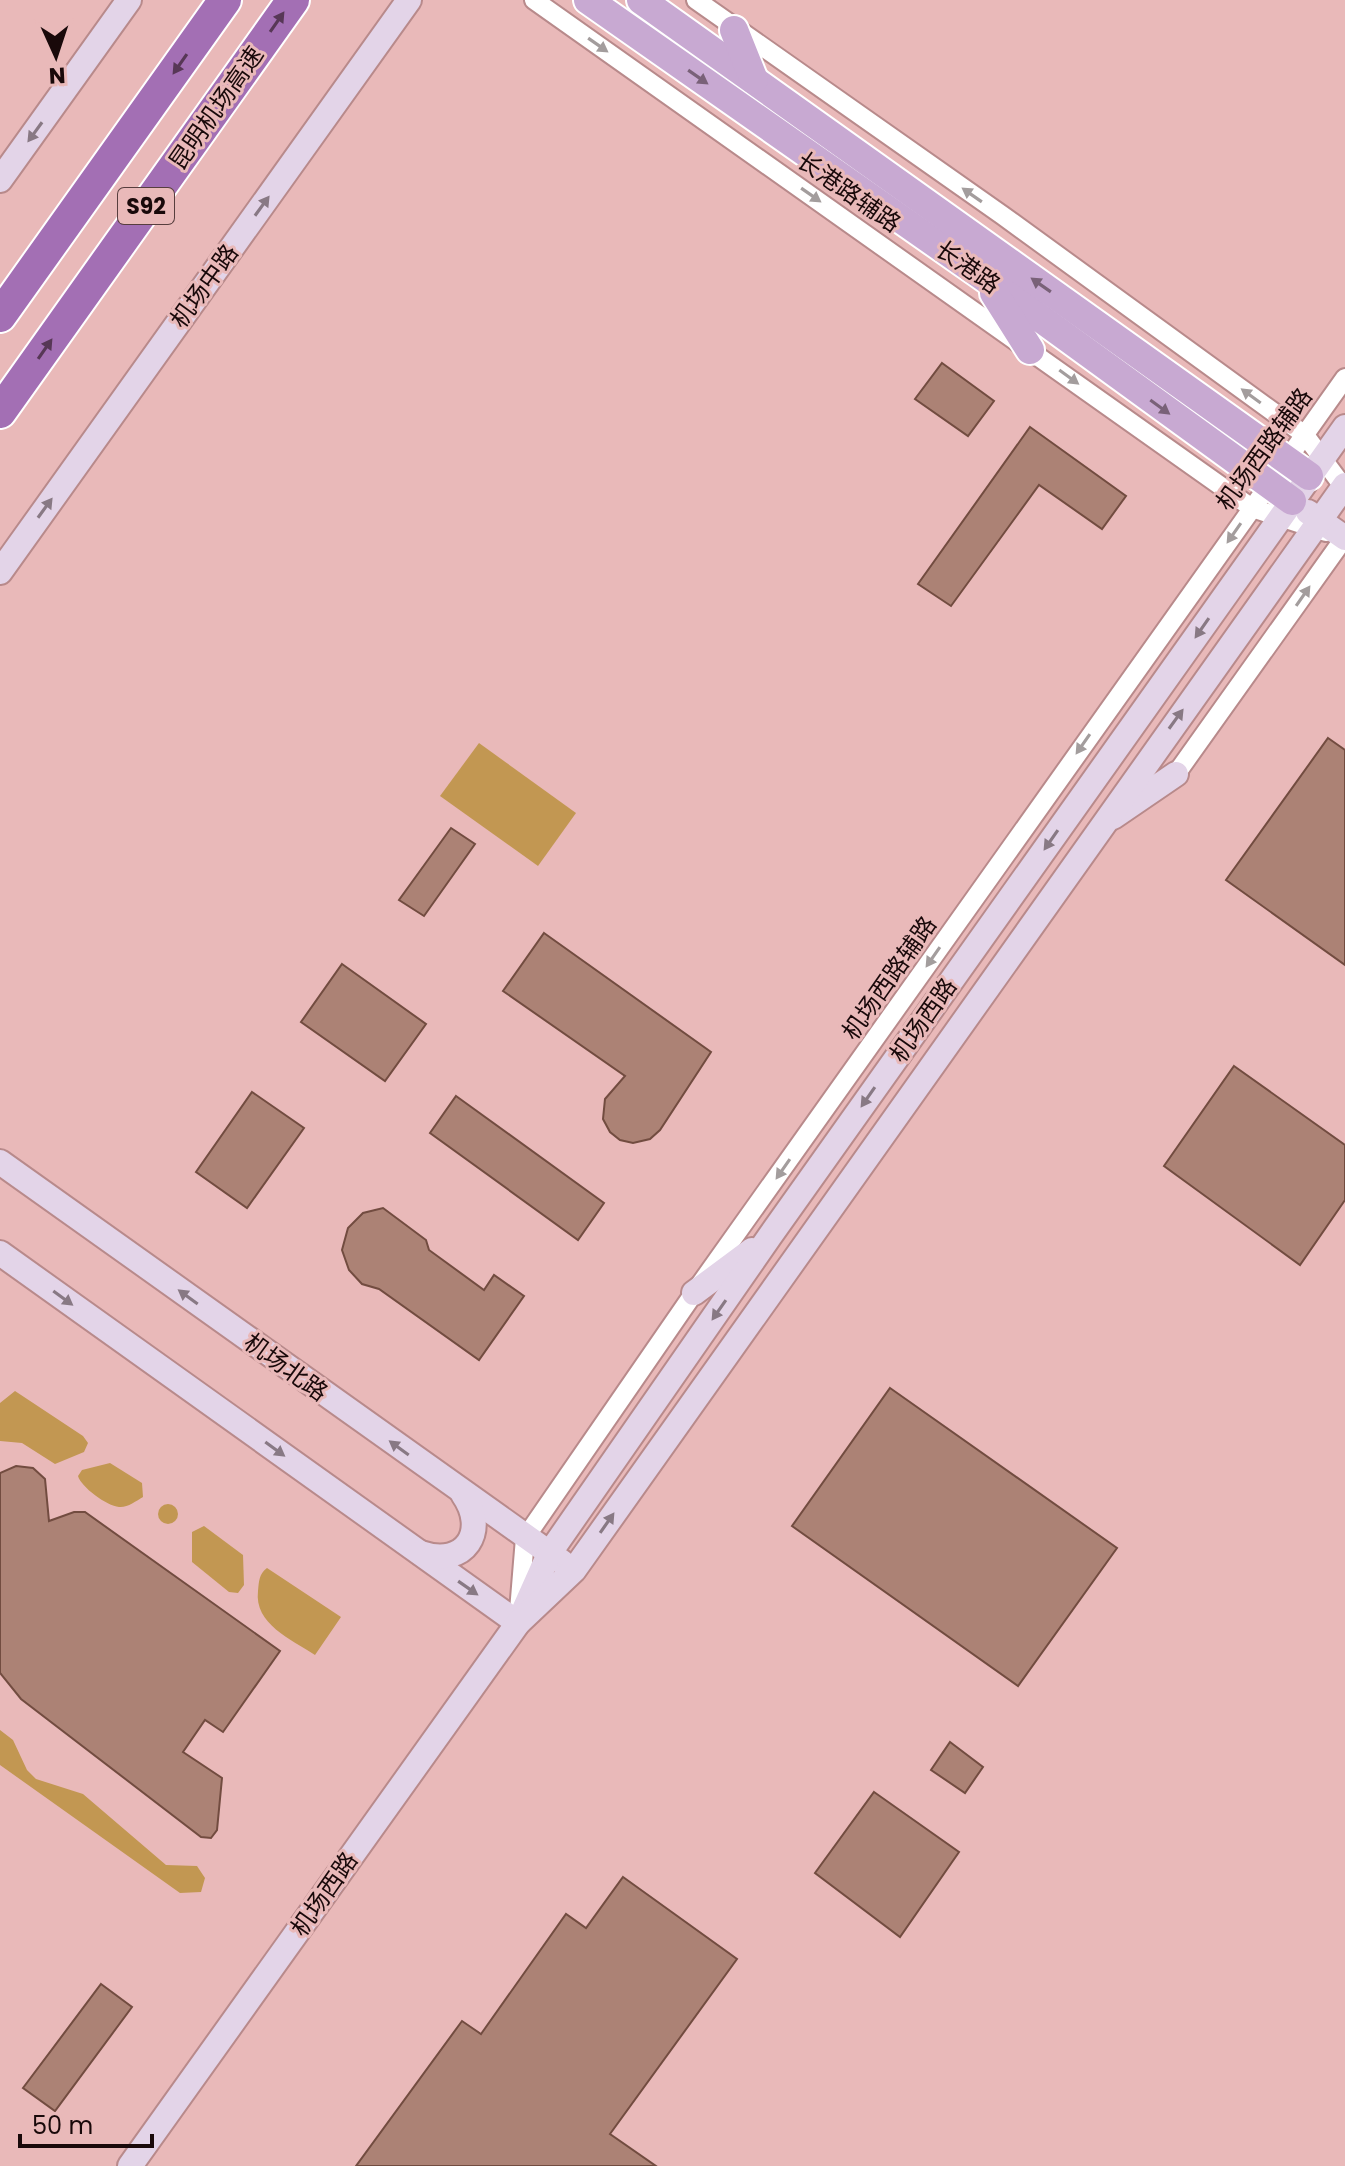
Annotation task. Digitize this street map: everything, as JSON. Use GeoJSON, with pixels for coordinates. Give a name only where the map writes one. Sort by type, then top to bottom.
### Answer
{"type":"FeatureCollection","features":[{"type":"Feature","properties":{"kind":"highway","name":"S92"},"geometry":{"type":"LineString","coordinates":[[0,316],[225,0]]}},
{"type":"Feature","properties":{"kind":"highway","name":"昆明机场高速"},"geometry":{"type":"LineString","coordinates":[[0,412],[293,0]]}},
{"type":"Feature","properties":{"kind":"main road"},"geometry":{"type":"LineString","coordinates":[[0,180],[129,0]]}},
{"type":"Feature","properties":{"kind":"main road","name":"机场中路"},"geometry":{"type":"LineString","coordinates":[[0,572],[409,0]]}},
{"type":"Feature","properties":{"kind":"main road","name":"长港路"},"geometry":{"type":"LineString","coordinates":[[588,0],[985,278],[1260,496],[1345,537]]}},
{"type":"Feature","properties":{"kind":"main road","name":"长港路"},"geometry":{"type":"LineString","coordinates":[[641,0],[1286,459],[1316,468],[1343,492]]}},
{"type":"Feature","properties":{"kind":"main road"},"geometry":{"type":"LineString","coordinates":[[734,30],[754,81]]}},
{"type":"Feature","properties":{"kind":"main road"},"geometry":{"type":"LineString","coordinates":[[985,278],[1030,350]]}},
{"type":"Feature","properties":{"kind":"main road","name":"机场西路"},"geometry":{"type":"LineString","coordinates":[[518,1623],[549,1554],[770,1236],[1345,427]]}},
{"type":"Feature","properties":{"kind":"main road","name":"机场西路"},"geometry":{"type":"LineString","coordinates":[[130,2166],[518,1623],[574,1570],[1098,828],[1316,524],[1343,492]]}},
{"type":"Feature","properties":{"kind":"main road"},"geometry":{"type":"LineString","coordinates":[[1098,828],[1176,774]]}},
{"type":"Feature","properties":{"kind":"main road","name":"机场北路"},"geometry":{"type":"LineString","coordinates":[[0,1162],[462,1494],[574,1570]]}},
{"type":"Feature","properties":{"kind":"main road"},"geometry":{"type":"LineString","coordinates":[[694,1293],[770,1236]]}},
{"type":"Feature","properties":{"kind":"main road"},"geometry":{"type":"LineString","coordinates":[[0,1253],[518,1623]]}},
{"type":"Feature","properties":{"kind":"main road"},"geometry":{"type":"LineString","coordinates":[[419,1552],[436,1558],[445,1557],[454,1555],[468,1544],[475,1527],[473,1509],[462,1494]]}},
{"type":"Feature","properties":{"kind":"street","name":"长港路辅路"},"geometry":{"type":"LineString","coordinates":[[534,0],[1030,350],[1260,496]]}},
{"type":"Feature","properties":{"kind":"street"},"geometry":{"type":"LineString","coordinates":[[696,0],[734,30],[1002,215],[1305,435],[1316,468]]}},
{"type":"Feature","properties":{"kind":"street","name":"机场西路辅路"},"geometry":{"type":"LineString","coordinates":[[518,1623],[525,1538],[694,1293],[1345,378]]}},
{"type":"Feature","properties":{"kind":"street"},"geometry":{"type":"LineString","coordinates":[[1176,774],[1345,537]]}},
{"type":"Feature","properties":{"kind":"shaded area"},"geometry":{"type":"Polygon","coordinates":[[[479,743],[576,813],[538,866],[440,796],[479,743]]]}},
{"type":"Feature","properties":{"kind":"shaded area"},"geometry":{"type":"Polygon","coordinates":[[[15,1391],[83,1436],[88,1443],[84,1452],[55,1464],[22,1443],[0,1441],[0,1403],[15,1391]]]}},
{"type":"Feature","properties":{"kind":"shaded area"},"geometry":{"type":"Polygon","coordinates":[[[110,1463],[142,1483],[143,1497],[125,1506],[114,1506],[95,1495],[78,1476],[82,1470],[110,1463]]]}},
{"type":"Feature","properties":{"kind":"shaded area"},"geometry":{"type":"Polygon","coordinates":[[[168,1504],[175,1507],[178,1514],[175,1521],[168,1524],[161,1521],[158,1514],[161,1507],[168,1504]]]}},
{"type":"Feature","properties":{"kind":"shaded area"},"geometry":{"type":"Polygon","coordinates":[[[204,1526],[243,1555],[244,1585],[238,1593],[229,1592],[192,1562],[192,1532],[204,1526]]]}},
{"type":"Feature","properties":{"kind":"shaded area"},"geometry":{"type":"Polygon","coordinates":[[[267,1568],[341,1617],[315,1655],[276,1629],[262,1613],[258,1603],[259,1584],[267,1568]]]}},
{"type":"Feature","properties":{"kind":"shaded area"},"geometry":{"type":"Polygon","coordinates":[[[0,1730],[13,1740],[27,1770],[36,1779],[83,1794],[166,1865],[197,1866],[205,1878],[201,1892],[180,1893],[0,1765],[0,1730]]]}},
{"type":"Feature","properties":{"kind":"building"},"geometry":{"type":"Polygon","coordinates":[[[942,363],[994,401],[968,436],[915,399],[942,363]]]}},
{"type":"Feature","properties":{"kind":"building"},"geometry":{"type":"Polygon","coordinates":[[[1030,427],[1126,496],[1102,529],[1039,485],[951,606],[918,584],[1030,427]]]}},
{"type":"Feature","properties":{"kind":"building"},"geometry":{"type":"Polygon","coordinates":[[[1328,738],[1345,750],[1345,965],[1226,880],[1328,738]]]}},
{"type":"Feature","properties":{"kind":"building"},"geometry":{"type":"Polygon","coordinates":[[[451,828],[475,844],[424,916],[399,900],[451,828]]]}},
{"type":"Feature","properties":{"kind":"building"},"geometry":{"type":"Polygon","coordinates":[[[544,933],[711,1052],[660,1130],[650,1139],[633,1143],[620,1140],[610,1132],[603,1119],[605,1099],[625,1076],[503,991],[544,933]]]}},
{"type":"Feature","properties":{"kind":"building"},"geometry":{"type":"Polygon","coordinates":[[[342,964],[426,1024],[385,1081],[301,1022],[342,964]]]}},
{"type":"Feature","properties":{"kind":"building"},"geometry":{"type":"Polygon","coordinates":[[[1234,1066],[1345,1145],[1345,1200],[1300,1265],[1164,1166],[1234,1066]]]}},
{"type":"Feature","properties":{"kind":"building"},"geometry":{"type":"Polygon","coordinates":[[[252,1092],[304,1128],[247,1208],[196,1172],[252,1092]]]}},
{"type":"Feature","properties":{"kind":"building"},"geometry":{"type":"Polygon","coordinates":[[[456,1096],[604,1203],[578,1240],[430,1133],[456,1096]]]}},
{"type":"Feature","properties":{"kind":"building"},"geometry":{"type":"Polygon","coordinates":[[[383,1208],[426,1240],[429,1250],[484,1290],[494,1275],[524,1296],[479,1360],[379,1289],[362,1284],[349,1270],[342,1250],[348,1228],[363,1213],[383,1208]]]}},
{"type":"Feature","properties":{"kind":"building"},"geometry":{"type":"Polygon","coordinates":[[[890,1388],[1117,1548],[1018,1686],[792,1526],[890,1388]]]}},
{"type":"Feature","properties":{"kind":"building"},"geometry":{"type":"Polygon","coordinates":[[[16,1466],[33,1468],[45,1479],[49,1521],[74,1512],[85,1512],[280,1651],[223,1732],[205,1720],[183,1752],[222,1778],[217,1830],[211,1838],[201,1837],[21,1699],[0,1673],[0,1473],[16,1466]]]}},
{"type":"Feature","properties":{"kind":"building"},"geometry":{"type":"Polygon","coordinates":[[[950,1742],[983,1767],[965,1793],[931,1770],[950,1742]]]}},
{"type":"Feature","properties":{"kind":"building"},"geometry":{"type":"Polygon","coordinates":[[[874,1792],[959,1852],[900,1937],[815,1873],[874,1792]]]}},
{"type":"Feature","properties":{"kind":"building"},"geometry":{"type":"Polygon","coordinates":[[[623,1877],[737,1959],[610,2134],[656,2166],[356,2166],[462,2021],[481,2034],[566,1914],[586,1928],[623,1877]]]}},
{"type":"Feature","properties":{"kind":"building"},"geometry":{"type":"Polygon","coordinates":[[[101,1984],[132,2007],[55,2111],[23,2088],[101,1984]]]}}]}
